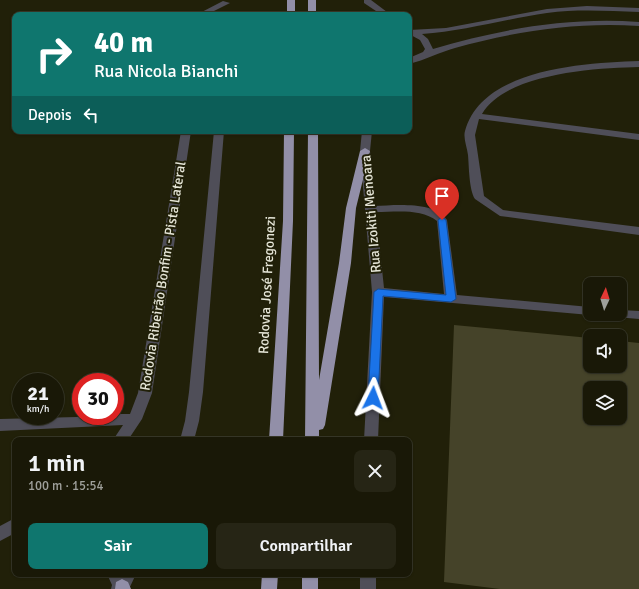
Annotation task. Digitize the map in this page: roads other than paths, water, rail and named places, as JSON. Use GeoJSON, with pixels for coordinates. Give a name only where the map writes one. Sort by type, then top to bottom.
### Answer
{"type":"FeatureCollection","features":[{"type":"Feature","properties":{"kind":"highway"},"geometry":{"type":"LineString","coordinates":[[291,0],[291,12]]}},
{"type":"Feature","properties":{"kind":"highway"},"geometry":{"type":"LineString","coordinates":[[312,0],[312,12]]}},
{"type":"Feature","properties":{"kind":"highway","name":"Rodovia José Fregonezi"},"geometry":{"type":"LineString","coordinates":[[276,437],[288,221],[289,134]]}},
{"type":"Feature","properties":{"kind":"highway"},"geometry":{"type":"LineString","coordinates":[[312,437],[313,134]]}},
{"type":"Feature","properties":{"kind":"highway"},"geometry":{"type":"LineString","coordinates":[[316,437],[345,263],[350,208],[365,151]]}},
{"type":"Feature","properties":{"kind":"highway"},"geometry":{"type":"LineString","coordinates":[[269,589],[270,577]]}},
{"type":"Feature","properties":{"kind":"highway"},"geometry":{"type":"LineString","coordinates":[[310,577],[310,589]]}},
{"type":"Feature","properties":{"kind":"street"},"geometry":{"type":"LineString","coordinates":[[366,1],[369,12]]}},
{"type":"Feature","properties":{"kind":"street"},"geometry":{"type":"LineString","coordinates":[[366,1],[382,12]]}},
{"type":"Feature","properties":{"kind":"street"},"geometry":{"type":"LineString","coordinates":[[206,12],[227,2]]}},
{"type":"Feature","properties":{"kind":"street"},"geometry":{"type":"LineString","coordinates":[[222,12],[227,2]]}},
{"type":"Feature","properties":{"kind":"street"},"geometry":{"type":"LineString","coordinates":[[412,32],[452,29],[547,11],[586,8],[639,10]]}},
{"type":"Feature","properties":{"kind":"street"},"geometry":{"type":"LineString","coordinates":[[413,60],[426,54],[472,40],[545,25],[585,22],[639,24]]}},
{"type":"Feature","properties":{"kind":"street"},"geometry":{"type":"LineString","coordinates":[[412,32],[422,37],[428,42],[429,48],[426,54]]}},
{"type":"Feature","properties":{"kind":"street"},"geometry":{"type":"LineString","coordinates":[[639,64],[617,64],[562,69],[519,82],[490,97],[475,116],[470,131],[479,197],[500,213],[639,231]]}},
{"type":"Feature","properties":{"kind":"street"},"geometry":{"type":"LineString","coordinates":[[475,116],[639,137]]}},
{"type":"Feature","properties":{"kind":"street","name":"Rodovia Ribeirão Bonfim - Pista Lateral"},"geometry":{"type":"LineString","coordinates":[[122,437],[135,419],[145,393],[186,134]]}},
{"type":"Feature","properties":{"kind":"street"},"geometry":{"type":"LineString","coordinates":[[188,437],[192,421],[196,392],[219,134]]}},
{"type":"Feature","properties":{"kind":"street","name":"Rua Izokiti Menoara"},"geometry":{"type":"LineString","coordinates":[[367,134],[365,151],[378,292],[371,437]]}},
{"type":"Feature","properties":{"kind":"street"},"geometry":{"type":"LineString","coordinates":[[371,209],[420,210],[439,215],[442,220],[451,299]]}},
{"type":"Feature","properties":{"kind":"street"},"geometry":{"type":"LineString","coordinates":[[378,292],[583,310]]}},
{"type":"Feature","properties":{"kind":"street"},"geometry":{"type":"LineString","coordinates":[[627,314],[639,315]]}},
{"type":"Feature","properties":{"kind":"street"},"geometry":{"type":"LineString","coordinates":[[0,425],[135,419]]}},
{"type":"Feature","properties":{"kind":"street"},"geometry":{"type":"LineString","coordinates":[[0,534],[12,527]]}},
{"type":"Feature","properties":{"kind":"street"},"geometry":{"type":"LineString","coordinates":[[368,577],[368,589]]}}]}
